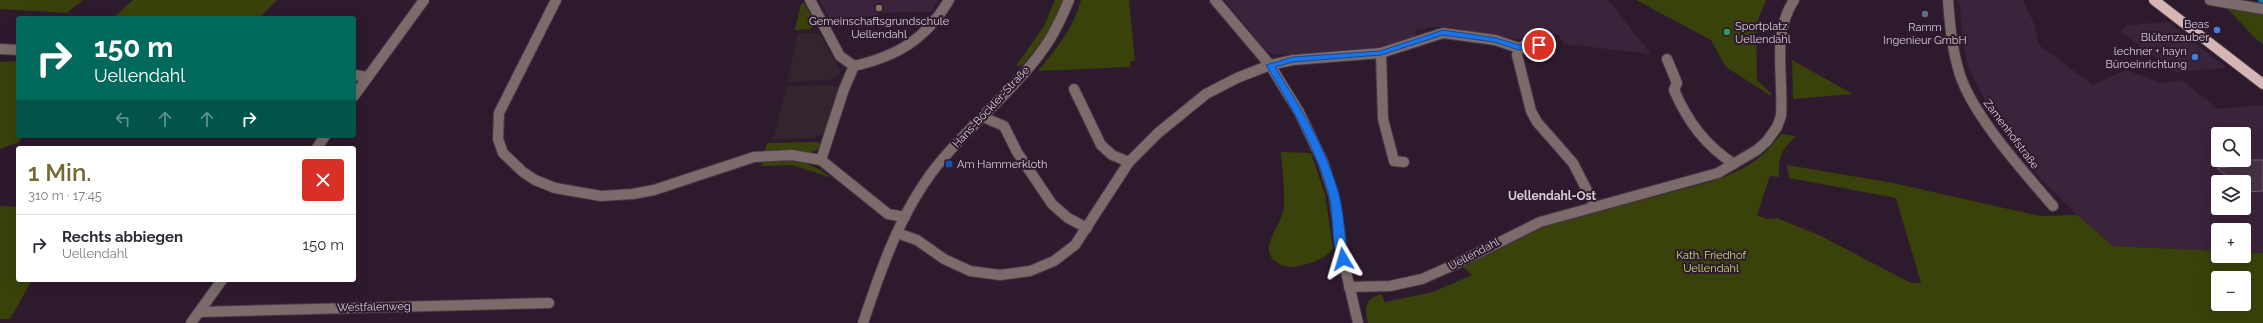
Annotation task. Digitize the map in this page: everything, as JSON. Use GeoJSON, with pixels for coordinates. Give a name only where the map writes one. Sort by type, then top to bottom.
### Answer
{"type":"FeatureCollection","features":[{"type":"Feature","properties":{"kind":"main road"},"geometry":{"type":"LineString","coordinates":[[2154,0],[2263,84]]}},
{"type":"Feature","properties":{"kind":"street"},"geometry":{"type":"LineString","coordinates":[[356,93],[424,0]]}},
{"type":"Feature","properties":{"kind":"street"},"geometry":{"type":"LineString","coordinates":[[556,0],[499,113],[497,126],[498,139],[503,153],[534,180],[573,192],[615,196],[654,190],[754,157],[792,155],[821,160],[888,214],[905,217]]}},
{"type":"Feature","properties":{"kind":"street"},"geometry":{"type":"LineString","coordinates":[[810,0],[840,56],[854,66],[878,62],[911,44],[929,29],[949,0]]}},
{"type":"Feature","properties":{"kind":"street","name":"Hans-Böckler-Straße"},"geometry":{"type":"LineString","coordinates":[[863,323],[897,234],[920,188],[936,167],[1042,51],[1060,24],[1069,0]]}},
{"type":"Feature","properties":{"kind":"street"},"geometry":{"type":"LineString","coordinates":[[1215,0],[1270,65],[1299,112],[1324,162],[1334,196],[1343,259],[1358,323]]}},
{"type":"Feature","properties":{"kind":"street","name":"Uellendahl"},"geometry":{"type":"LineString","coordinates":[[1350,287],[1393,286],[1417,280],[1453,266],[1522,229],[1553,217],[1718,173],[1757,150],[1767,141],[1777,127],[1782,106],[1780,34],[1783,18],[1788,6],[1794,0]]}},
{"type":"Feature","properties":{"kind":"street","name":"Zamenhofstraße"},"geometry":{"type":"LineString","coordinates":[[1948,0],[1952,46],[1960,76],[1972,102],[2018,165],[2053,206]]}},
{"type":"Feature","properties":{"kind":"street"},"geometry":{"type":"LineString","coordinates":[[2210,0],[2263,9]]}},
{"type":"Feature","properties":{"kind":"street"},"geometry":{"type":"LineString","coordinates":[[897,234],[917,240],[944,259],[970,271],[1000,275],[1030,271],[1054,261],[1075,245],[1129,162],[1158,133],[1206,94],[1237,78],[1270,65],[1293,60],[1381,53],[1443,33],[1496,40],[1519,48],[1528,44],[1550,45]]}},
{"type":"Feature","properties":{"kind":"street"},"geometry":{"type":"LineString","coordinates":[[1519,48],[1517,55],[1531,111],[1537,122],[1573,163],[1595,206]]}},
{"type":"Feature","properties":{"kind":"street"},"geometry":{"type":"LineString","coordinates":[[0,49],[16,50]]}},
{"type":"Feature","properties":{"kind":"street"},"geometry":{"type":"LineString","coordinates":[[1381,53],[1383,119],[1394,161],[1404,162]]}},
{"type":"Feature","properties":{"kind":"street"},"geometry":{"type":"LineString","coordinates":[[1667,59],[1677,83],[1674,90],[1692,128],[1715,152],[1734,164]]}},
{"type":"Feature","properties":{"kind":"street"},"geometry":{"type":"LineString","coordinates":[[821,160],[839,110],[846,82],[854,66]]}},
{"type":"Feature","properties":{"kind":"street"},"geometry":{"type":"LineString","coordinates":[[356,75],[368,77]]}},
{"type":"Feature","properties":{"kind":"street"},"geometry":{"type":"LineString","coordinates":[[1074,89],[1101,145],[1112,155],[1129,162]]}},
{"type":"Feature","properties":{"kind":"street"},"geometry":{"type":"LineString","coordinates":[[983,117],[1004,126],[1017,152],[1041,185],[1052,204],[1068,218],[1087,228]]}},
{"type":"Feature","properties":{"kind":"street"},"geometry":{"type":"LineString","coordinates":[[191,323],[221,282]]}},
{"type":"Feature","properties":{"kind":"street","name":"Westfalenweg"},"geometry":{"type":"LineString","coordinates":[[199,312],[549,303]]}},
{"type":"Feature","properties":{"kind":"shaded area","name":"Gemeinschaftsgrundschule Uellendahl"},"geometry":{"type":"Polygon","coordinates":[[[819,0],[938,0],[931,12],[879,13],[878,16],[829,18],[819,0]]]}},
{"type":"Feature","properties":{"kind":"shaded area"},"geometry":{"type":"Polygon","coordinates":[[[1224,0],[1608,0],[1651,54],[1564,44],[1558,34],[1536,36],[1536,39],[1528,41],[1448,27],[1431,27],[1414,31],[1417,36],[1379,47],[1279,55],[1270,53],[1266,50],[1224,0]]]}},
{"type":"Feature","properties":{"kind":"shaded area"},"geometry":{"type":"Polygon","coordinates":[[[1957,0],[2023,0],[2035,26],[2039,45],[2093,85],[2126,70],[2161,83],[2182,80],[2218,109],[2263,105],[2263,253],[2251,252],[2251,223],[2211,223],[2211,251],[2113,246],[2077,215],[2041,179],[1996,121],[1969,69],[1962,42],[1960,6],[1957,0]]]}},
{"type":"Feature","properties":{"kind":"shaded area"},"geometry":{"type":"Polygon","coordinates":[[[2168,22],[2227,68],[2175,72],[2120,31],[2128,25],[2168,22]]]}},
{"type":"Feature","properties":{"kind":"shaded area"},"geometry":{"type":"Polygon","coordinates":[[[814,33],[821,36],[840,71],[840,74],[835,78],[828,80],[787,82],[798,34],[814,33]]]}},
{"type":"Feature","properties":{"kind":"shaded area"},"geometry":{"type":"Polygon","coordinates":[[[830,85],[836,87],[838,91],[824,133],[812,138],[773,139],[786,86],[830,85]]]}},
{"type":"Feature","properties":{"kind":"green space"},"geometry":{"type":"Polygon","coordinates":[[[0,0],[83,0],[67,13],[0,9],[0,0]]]}},
{"type":"Feature","properties":{"kind":"green space"},"geometry":{"type":"Polygon","coordinates":[[[133,0],[277,0],[261,16],[115,16],[133,0]]]}},
{"type":"Feature","properties":{"kind":"green space"},"geometry":{"type":"Polygon","coordinates":[[[1055,0],[1063,0],[1051,27],[1029,58],[1022,65],[1016,66],[1044,26],[1055,0]]]}},
{"type":"Feature","properties":{"kind":"green space"},"geometry":{"type":"Polygon","coordinates":[[[1081,0],[1129,0],[1135,61],[1130,61],[1130,67],[1038,71],[1058,46],[1069,29],[1081,0]]]}},
{"type":"Feature","properties":{"kind":"green space","name":"Sportplatz Uellendahl"},"geometry":{"type":"Polygon","coordinates":[[[1636,0],[1766,0],[1756,25],[1757,80],[1771,93],[1771,96],[1726,67],[1711,40],[1636,0]]]}},
{"type":"Feature","properties":{"kind":"green space"},"geometry":{"type":"Polygon","coordinates":[[[804,3],[816,25],[810,29],[795,30],[801,4],[804,3]]]}},
{"type":"Feature","properties":{"kind":"green space"},"geometry":{"type":"Polygon","coordinates":[[[2226,7],[2263,13],[2263,44],[2256,39],[2226,7]]]}},
{"type":"Feature","properties":{"kind":"green space"},"geometry":{"type":"Polygon","coordinates":[[[1792,60],[1853,94],[1793,99],[1792,60]]]}},
{"type":"Feature","properties":{"kind":"green space"},"geometry":{"type":"Polygon","coordinates":[[[16,61],[16,138],[21,138],[19,142],[0,149],[0,62],[16,61]]]}},
{"type":"Feature","properties":{"kind":"green space","name":"Kath. Friedhof Uellendahl"},"geometry":{"type":"Polygon","coordinates":[[[1781,134],[1796,136],[1782,154],[1779,164],[1779,177],[1770,176],[1757,215],[1766,219],[1777,218],[1819,235],[1911,283],[1921,283],[1896,198],[1789,178],[1787,165],[1893,183],[2040,216],[2077,215],[2113,246],[2211,251],[2211,263],[2251,263],[2251,252],[2263,253],[2263,323],[1368,323],[1366,313],[1367,305],[1369,301],[1376,296],[1381,294],[1385,302],[1433,292],[1472,275],[1463,267],[1543,227],[1713,181],[1734,173],[1751,164],[1766,151],[1781,134]]]}},
{"type":"Feature","properties":{"kind":"green space"},"geometry":{"type":"Polygon","coordinates":[[[817,142],[823,145],[821,148],[809,153],[765,151],[767,143],[817,142]]]}},
{"type":"Feature","properties":{"kind":"green space"},"geometry":{"type":"Polygon","coordinates":[[[1281,152],[1311,153],[1325,194],[1333,248],[1327,255],[1318,260],[1296,267],[1288,267],[1279,264],[1271,256],[1269,250],[1272,236],[1284,207],[1281,152]]]}},
{"type":"Feature","properties":{"kind":"green space"},"geometry":{"type":"Polygon","coordinates":[[[769,158],[802,162],[817,168],[832,178],[792,165],[760,166],[769,158]]]}},
{"type":"Feature","properties":{"kind":"green space"},"geometry":{"type":"Polygon","coordinates":[[[0,206],[16,207],[16,282],[31,282],[10,319],[0,319],[0,206]]]}},
{"type":"Feature","properties":{"kind":"building"},"geometry":{"type":"Polygon","coordinates":[[[2251,160],[2263,160],[2263,191],[2251,192],[2251,175],[2225,175],[2217,168],[2251,167],[2251,160]]]}},
{"type":"Feature","properties":{"kind":"waterway"},"geometry":{"type":"LineString","coordinates":[[2260,0],[2263,3]]}},
{"type":"Feature","properties":{"kind":"place","name":"Gemeinschaftsgrundschule Uellendahl"},"geometry":{"type":"Point","coordinates":[879,8]}},
{"type":"Feature","properties":{"kind":"place","name":"Ramm Ingenieur GmbH"},"geometry":{"type":"Point","coordinates":[1925,14]}},
{"type":"Feature","properties":{"kind":"place","name":"Beas Blütenzauber"},"geometry":{"type":"Point","coordinates":[2217,30]}},
{"type":"Feature","properties":{"kind":"place","name":"Sportplatz Uellendahl"},"geometry":{"type":"Point","coordinates":[1727,32]}},
{"type":"Feature","properties":{"kind":"place","name":"lechner + hayn Büroeinrichtung"},"geometry":{"type":"Point","coordinates":[2195,57]}},
{"type":"Feature","properties":{"kind":"place","name":"Am Hammerkloth"},"geometry":{"type":"Point","coordinates":[949,164]}},
{"type":"Feature","properties":{"kind":"district","name":"Uellendahl-Ost"},"geometry":{"type":"Point","coordinates":[1552,196]}},
{"type":"Feature","properties":{"kind":"route"},"geometry":{"type":"LineString","coordinates":[[1343,259],[1338,215],[1324,162],[1299,112],[1270,65],[1293,60],[1381,53],[1396,49],[1434,34],[1443,33],[1455,33],[1496,40],[1519,48],[1528,44],[1539,45]]}}]}
